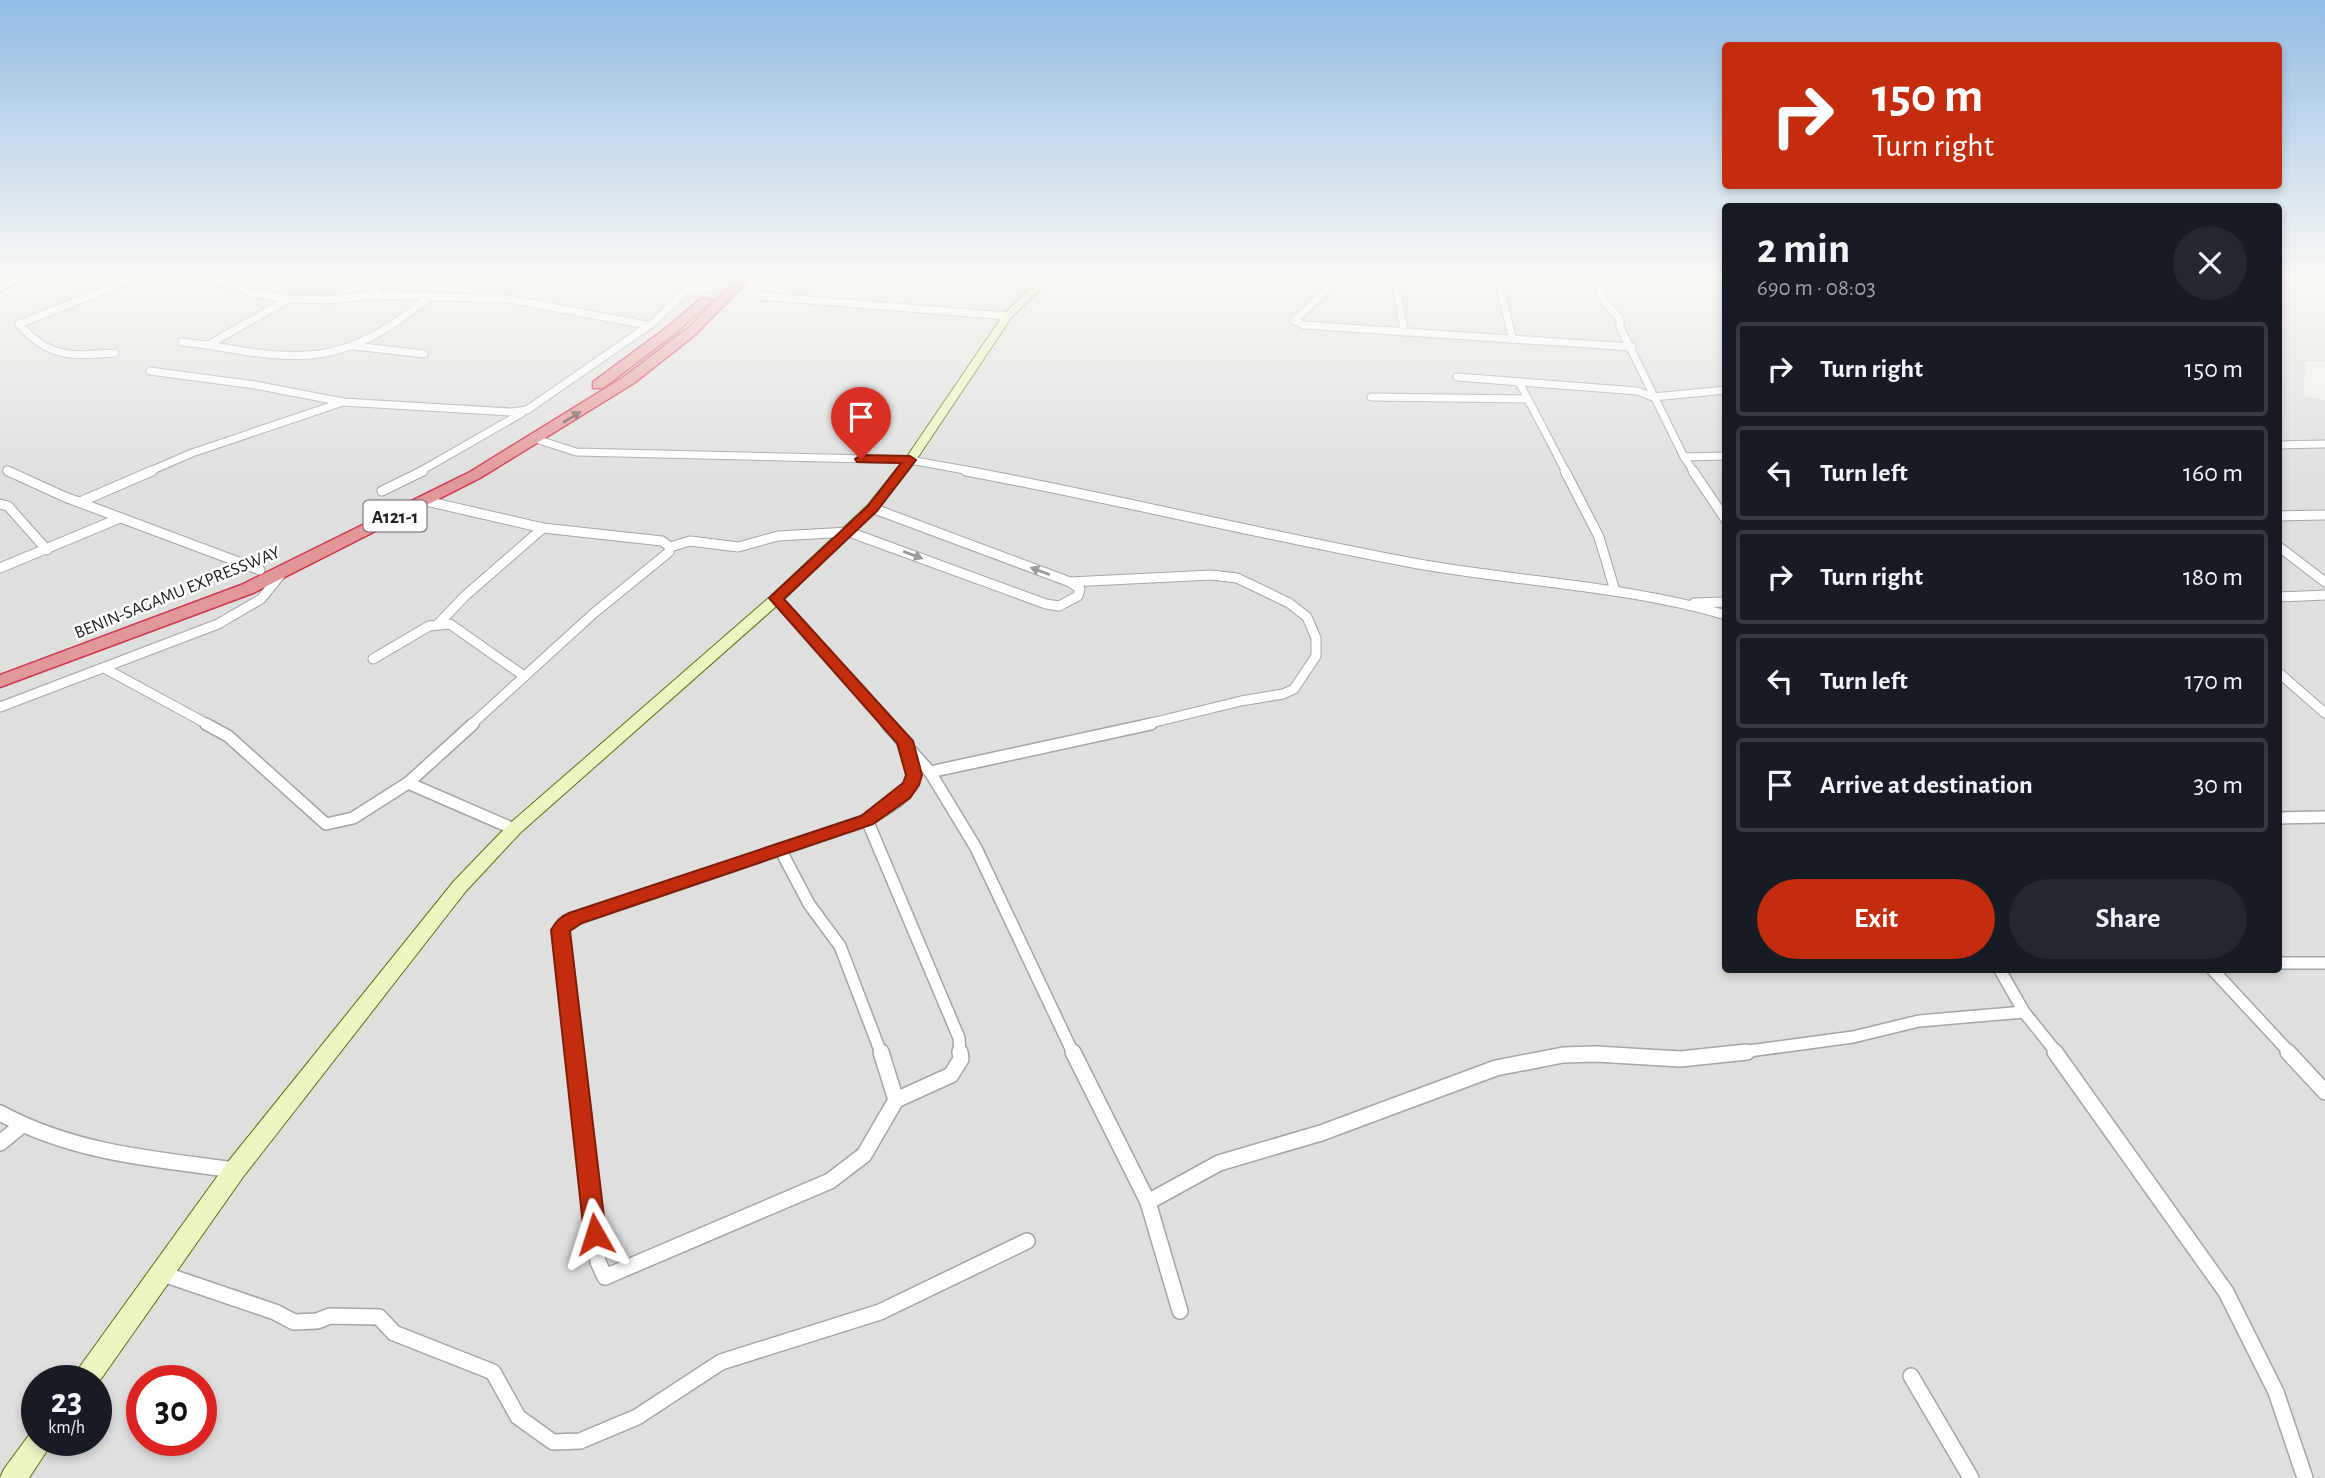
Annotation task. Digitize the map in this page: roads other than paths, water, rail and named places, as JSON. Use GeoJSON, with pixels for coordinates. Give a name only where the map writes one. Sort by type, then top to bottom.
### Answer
{"type":"FeatureCollection","features":[{"type":"Feature","properties":{"kind":"highway","name":"BENIN-SAGAMU EXPRESSWAY"},"geometry":{"type":"LineString","coordinates":[[0,667],[234,582],[260,570],[464,468],[607,379],[652,345]]}},
{"type":"Feature","properties":{"kind":"highway","name":"BENIN-SAGAMU EXPRESSWAY"},"geometry":{"type":"LineString","coordinates":[[0,681],[247,589],[282,573],[426,501],[536,439],[629,380],[674,345]]}},
{"type":"Feature","properties":{"kind":"street"},"geometry":{"type":"LineString","coordinates":[[40,345],[54,354],[115,353]]}},
{"type":"Feature","properties":{"kind":"street"},"geometry":{"type":"LineString","coordinates":[[208,345],[259,354],[330,354],[354,346],[424,354]]}},
{"type":"Feature","properties":{"kind":"street"},"geometry":{"type":"LineString","coordinates":[[382,491],[442,461],[527,410],[620,345]]}},
{"type":"Feature","properties":{"kind":"street"},"geometry":{"type":"LineString","coordinates":[[97,1365],[235,1170],[460,886],[514,829],[849,532],[910,460],[987,345]]}},
{"type":"Feature","properties":{"kind":"street"},"geometry":{"type":"LineString","coordinates":[[1598,345],[1632,347],[1653,397],[1684,457],[1722,514]]}},
{"type":"Feature","properties":{"kind":"street"},"geometry":{"type":"LineString","coordinates":[[150,371],[255,385],[343,402],[512,412],[527,410]]}},
{"type":"Feature","properties":{"kind":"street"},"geometry":{"type":"LineString","coordinates":[[1457,377],[1637,391],[1653,397],[1722,390]]}},
{"type":"Feature","properties":{"kind":"street"},"geometry":{"type":"LineString","coordinates":[[1520,384],[1595,531],[1612,570],[1615,591]]}},
{"type":"Feature","properties":{"kind":"street"},"geometry":{"type":"LineString","coordinates":[[1371,397],[1526,399]]}},
{"type":"Feature","properties":{"kind":"street"},"geometry":{"type":"LineString","coordinates":[[80,502],[230,438],[343,402]]}},
{"type":"Feature","properties":{"kind":"street"},"geometry":{"type":"LineString","coordinates":[[536,439],[576,452],[910,460],[1085,493],[1414,563],[1615,591],[1685,603],[1722,614]]}},
{"type":"Feature","properties":{"kind":"street"},"geometry":{"type":"LineString","coordinates":[[2282,445],[2325,444]]}},
{"type":"Feature","properties":{"kind":"street"},"geometry":{"type":"LineString","coordinates":[[1684,457],[1722,456]]}},
{"type":"Feature","properties":{"kind":"street"},"geometry":{"type":"LineString","coordinates":[[7,470],[120,518],[260,570]]}},
{"type":"Feature","properties":{"kind":"street"},"geometry":{"type":"LineString","coordinates":[[426,501],[543,528],[662,541],[670,547]]}},
{"type":"Feature","properties":{"kind":"street"},"geometry":{"type":"LineString","coordinates":[[0,504],[8,506],[47,550]]}},
{"type":"Feature","properties":{"kind":"street"},"geometry":{"type":"LineString","coordinates":[[670,547],[690,541],[737,547],[778,536],[849,532],[1046,604],[1059,606],[1078,596],[1080,589],[1070,582],[872,508]]}},
{"type":"Feature","properties":{"kind":"street"},"geometry":{"type":"LineString","coordinates":[[2282,516],[2325,515]]}},
{"type":"Feature","properties":{"kind":"street"},"geometry":{"type":"LineString","coordinates":[[0,568],[120,518]]}},
{"type":"Feature","properties":{"kind":"street"},"geometry":{"type":"LineString","coordinates":[[439,624],[467,595],[543,528]]}},
{"type":"Feature","properties":{"kind":"street"},"geometry":{"type":"LineString","coordinates":[[106,669],[228,736],[326,824],[353,818],[408,783],[594,613],[669,552],[670,547]]}},
{"type":"Feature","properties":{"kind":"street"},"geometry":{"type":"LineString","coordinates":[[2282,549],[2325,582]]}},
{"type":"Feature","properties":{"kind":"street"},"geometry":{"type":"LineString","coordinates":[[0,707],[106,669],[218,624],[261,600],[282,573]]}},
{"type":"Feature","properties":{"kind":"street"},"geometry":{"type":"LineString","coordinates":[[930,772],[1195,714],[1241,701],[1283,694],[1294,689],[1315,656],[1316,638],[1307,617],[1289,603],[1237,578],[1201,575],[1070,582]]}},
{"type":"Feature","properties":{"kind":"street"},"geometry":{"type":"LineString","coordinates":[[2282,597],[2325,594]]}},
{"type":"Feature","properties":{"kind":"street"},"geometry":{"type":"LineString","coordinates":[[776,598],[930,772],[976,848],[1078,1063],[1148,1202],[1180,1311]]}},
{"type":"Feature","properties":{"kind":"street"},"geometry":{"type":"LineString","coordinates":[[1685,603],[1722,602]]}},
{"type":"Feature","properties":{"kind":"street"},"geometry":{"type":"LineString","coordinates":[[373,659],[429,626],[450,625],[524,676]]}},
{"type":"Feature","properties":{"kind":"street"},"geometry":{"type":"LineString","coordinates":[[2282,675],[2325,713]]}},
{"type":"Feature","properties":{"kind":"street"},"geometry":{"type":"LineString","coordinates":[[867,820],[959,1038],[961,1059],[951,1075],[896,1100],[864,1155],[830,1181],[605,1277],[598,1262],[561,930],[567,922],[576,918],[867,820],[911,785],[914,775],[905,741]]}},
{"type":"Feature","properties":{"kind":"street"},"geometry":{"type":"LineString","coordinates":[[408,783],[514,829]]}},
{"type":"Feature","properties":{"kind":"street"},"geometry":{"type":"LineString","coordinates":[[2282,818],[2325,817]]}},
{"type":"Feature","properties":{"kind":"street"},"geometry":{"type":"LineString","coordinates":[[780,849],[809,904],[840,946],[871,1022],[896,1100]]}},
{"type":"Feature","properties":{"kind":"street"},"geometry":{"type":"LineString","coordinates":[[2282,963],[2325,963]]}},
{"type":"Feature","properties":{"kind":"street"},"geometry":{"type":"LineString","coordinates":[[2002,973],[2024,1012],[2066,1065],[2226,1292],[2276,1392],[2305,1478]]}},
{"type":"Feature","properties":{"kind":"street"},"geometry":{"type":"LineString","coordinates":[[2216,973],[2325,1091]]}},
{"type":"Feature","properties":{"kind":"street"},"geometry":{"type":"LineString","coordinates":[[1148,1202],[1219,1163],[1321,1133],[1496,1068],[1563,1055],[1680,1059],[1716,1056],[1840,1039],[1919,1021],[2024,1012]]}},
{"type":"Feature","properties":{"kind":"street"},"geometry":{"type":"LineString","coordinates":[[0,1113],[43,1136],[100,1150],[235,1170]]}},
{"type":"Feature","properties":{"kind":"street"},"geometry":{"type":"LineString","coordinates":[[0,1143],[22,1126]]}},
{"type":"Feature","properties":{"kind":"street"},"geometry":{"type":"LineString","coordinates":[[163,1274],[275,1312],[294,1322],[317,1321],[330,1316],[379,1317],[394,1333],[493,1372],[518,1417],[553,1442],[580,1441],[638,1417],[722,1362],[880,1312],[1027,1241]]}},
{"type":"Feature","properties":{"kind":"street"},"geometry":{"type":"LineString","coordinates":[[1911,1376],[1971,1478]]}},
{"type":"Feature","properties":{"kind":"street"},"geometry":{"type":"LineString","coordinates":[[13,1478],[29,1456]]}}]}
